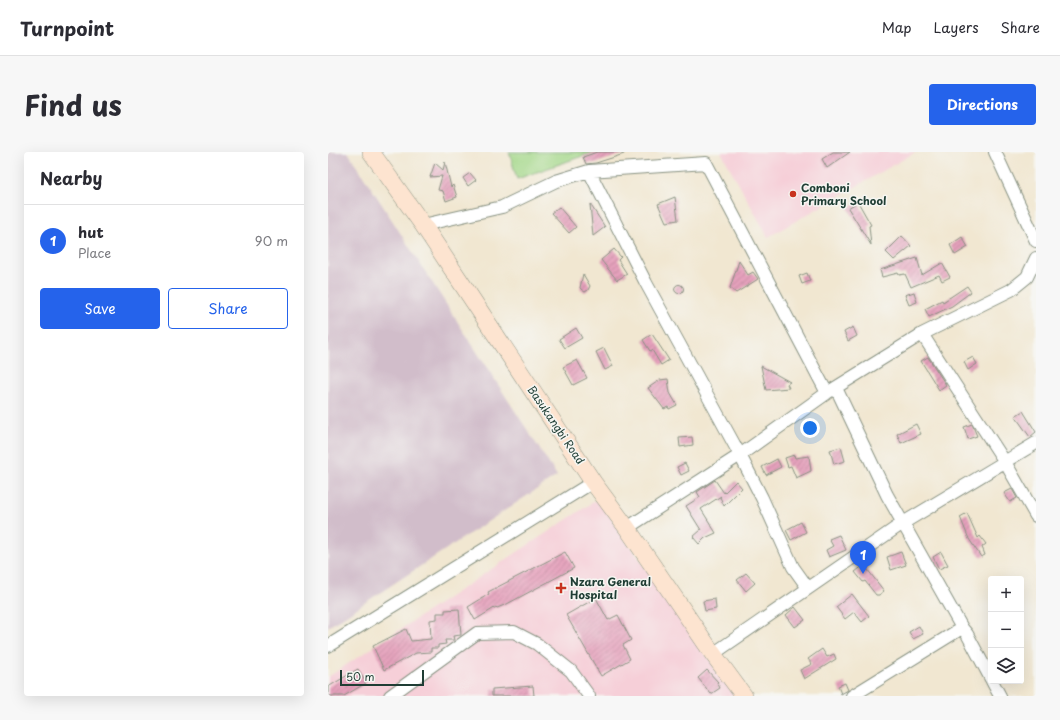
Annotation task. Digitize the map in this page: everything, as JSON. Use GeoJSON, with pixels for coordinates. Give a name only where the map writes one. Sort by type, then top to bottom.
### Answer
{"type":"FeatureCollection","features":[{"type":"Feature","properties":{"kind":"street","name":"Basukangbi Road"},"geometry":{"type":"LineString","coordinates":[[372,152],[423,225],[593,482],[627,528],[713,654],[744,696]]}},
{"type":"Feature","properties":{"kind":"street"},"geometry":{"type":"LineString","coordinates":[[995,152],[1035,236]]}},
{"type":"Feature","properties":{"kind":"street"},"geometry":{"type":"LineString","coordinates":[[423,225],[502,207],[556,181],[589,171],[706,163],[832,391],[886,495],[962,628],[968,634],[988,672]]}},
{"type":"Feature","properties":{"kind":"street"},"geometry":{"type":"LineString","coordinates":[[589,171],[646,283],[740,455],[762,498],[793,567],[808,588]]}},
{"type":"Feature","properties":{"kind":"street"},"geometry":{"type":"LineString","coordinates":[[1035,236],[1036,218]]}},
{"type":"Feature","properties":{"kind":"street"},"geometry":{"type":"LineString","coordinates":[[627,528],[740,455],[832,391],[922,334],[1011,290],[1026,277],[1036,258]]}},
{"type":"Feature","properties":{"kind":"street"},"geometry":{"type":"LineString","coordinates":[[922,334],[1005,462],[1036,516]]}},
{"type":"Feature","properties":{"kind":"street"},"geometry":{"type":"LineString","coordinates":[[713,654],[903,523],[1036,444]]}},
{"type":"Feature","properties":{"kind":"street"},"geometry":{"type":"LineString","coordinates":[[328,646],[593,482]]}},
{"type":"Feature","properties":{"kind":"street"},"geometry":{"type":"LineString","coordinates":[[852,696],[962,628]]}},
{"type":"Feature","properties":{"kind":"street"},"geometry":{"type":"LineString","coordinates":[[390,696],[477,633],[514,632],[537,644],[571,671],[589,696]]}},
{"type":"Feature","properties":{"kind":"street"},"geometry":{"type":"LineString","coordinates":[[994,684],[1000,696]]}},
{"type":"Feature","properties":{"kind":"shaded area"},"geometry":{"type":"Polygon","coordinates":[[[328,152],[348,152],[557,476],[328,627],[328,152]]]}},
{"type":"Feature","properties":{"kind":"shaded area","name":"Comboni Primary School"},"geometry":{"type":"Polygon","coordinates":[[[721,152],[916,152],[768,237],[721,152]]]}},
{"type":"Feature","properties":{"kind":"shaded area","name":"Nzara General Hospital"},"geometry":{"type":"Polygon","coordinates":[[[598,499],[735,696],[328,696],[328,677],[598,499]]]}},
{"type":"Feature","properties":{"kind":"green space"},"geometry":{"type":"Polygon","coordinates":[[[509,152],[594,152],[517,179],[509,152]]]}},
{"type":"Feature","properties":{"kind":"building"},"geometry":{"type":"Polygon","coordinates":[[[597,152],[624,152],[624,154],[596,163],[586,164],[583,157],[597,152]]]}},
{"type":"Feature","properties":{"kind":"building"},"geometry":{"type":"Polygon","coordinates":[[[833,152],[850,152],[827,168],[822,159],[833,152]]]}},
{"type":"Feature","properties":{"kind":"building"},"geometry":{"type":"Polygon","coordinates":[[[445,162],[451,187],[453,185],[457,197],[446,201],[443,191],[438,190],[442,176],[430,177],[435,163],[443,170],[445,162]]]}},
{"type":"Feature","properties":{"kind":"building"},"geometry":{"type":"Polygon","coordinates":[[[470,173],[476,180],[468,186],[463,178],[470,173]]]}},
{"type":"Feature","properties":{"kind":"building"},"geometry":{"type":"Polygon","coordinates":[[[675,197],[678,220],[666,222],[658,204],[675,197]]]}},
{"type":"Feature","properties":{"kind":"building"},"geometry":{"type":"Polygon","coordinates":[[[858,202],[871,225],[869,226],[871,245],[848,208],[858,202]]]}},
{"type":"Feature","properties":{"kind":"building"},"geometry":{"type":"Polygon","coordinates":[[[590,204],[605,227],[593,236],[590,204]]]}},
{"type":"Feature","properties":{"kind":"building"},"geometry":{"type":"Polygon","coordinates":[[[559,207],[576,227],[569,233],[551,213],[559,207]]]}},
{"type":"Feature","properties":{"kind":"building"},"geometry":{"type":"Polygon","coordinates":[[[902,236],[911,246],[894,260],[886,252],[902,236]]]}},
{"type":"Feature","properties":{"kind":"building"},"geometry":{"type":"Polygon","coordinates":[[[962,237],[968,247],[955,255],[950,245],[962,237]]]}},
{"type":"Feature","properties":{"kind":"building"},"geometry":{"type":"Polygon","coordinates":[[[614,249],[621,257],[618,260],[627,274],[617,280],[601,260],[614,249]]]}},
{"type":"Feature","properties":{"kind":"building"},"geometry":{"type":"Polygon","coordinates":[[[917,258],[922,275],[942,263],[950,277],[942,281],[939,275],[911,287],[905,274],[899,275],[898,273],[882,277],[880,270],[917,258]]]}},
{"type":"Feature","properties":{"kind":"building"},"geometry":{"type":"Polygon","coordinates":[[[739,261],[748,275],[753,272],[758,279],[736,293],[730,288],[739,261]]]}},
{"type":"Feature","properties":{"kind":"building"},"geometry":{"type":"Polygon","coordinates":[[[807,273],[810,281],[802,284],[799,276],[807,273]]]}},
{"type":"Feature","properties":{"kind":"building"},"geometry":{"type":"Polygon","coordinates":[[[583,274],[590,286],[585,292],[580,288],[583,274]]]}},
{"type":"Feature","properties":{"kind":"building"},"geometry":{"type":"Polygon","coordinates":[[[679,284],[684,289],[679,294],[674,289],[679,284]]]}},
{"type":"Feature","properties":{"kind":"building"},"geometry":{"type":"Polygon","coordinates":[[[967,286],[971,292],[952,306],[929,317],[925,309],[942,300],[943,302],[967,286]]]}},
{"type":"Feature","properties":{"kind":"building"},"geometry":{"type":"Polygon","coordinates":[[[914,292],[917,302],[909,305],[905,295],[914,292]]]}},
{"type":"Feature","properties":{"kind":"building"},"geometry":{"type":"Polygon","coordinates":[[[853,327],[857,336],[848,341],[844,332],[853,327]]]}},
{"type":"Feature","properties":{"kind":"building"},"geometry":{"type":"Polygon","coordinates":[[[576,328],[582,338],[565,348],[559,339],[576,328]]]}},
{"type":"Feature","properties":{"kind":"building"},"geometry":{"type":"Polygon","coordinates":[[[652,334],[669,360],[661,365],[652,350],[650,351],[643,340],[652,334]]]}},
{"type":"Feature","properties":{"kind":"building"},"geometry":{"type":"Polygon","coordinates":[[[604,348],[613,366],[605,370],[596,352],[604,348]]]}},
{"type":"Feature","properties":{"kind":"building"},"geometry":{"type":"Polygon","coordinates":[[[928,357],[946,385],[939,390],[921,361],[928,357]]]}},
{"type":"Feature","properties":{"kind":"building"},"geometry":{"type":"Polygon","coordinates":[[[973,357],[977,364],[968,370],[964,362],[973,357]]]}},
{"type":"Feature","properties":{"kind":"building"},"geometry":{"type":"Polygon","coordinates":[[[577,360],[587,378],[573,385],[563,367],[577,360]]]}},
{"type":"Feature","properties":{"kind":"building"},"geometry":{"type":"Polygon","coordinates":[[[761,366],[790,382],[787,384],[789,388],[766,390],[761,366]]]}},
{"type":"Feature","properties":{"kind":"building"},"geometry":{"type":"Polygon","coordinates":[[[668,379],[670,393],[677,405],[669,409],[668,407],[664,409],[648,388],[660,380],[668,379]]]}},
{"type":"Feature","properties":{"kind":"building"},"geometry":{"type":"Polygon","coordinates":[[[1023,411],[1036,432],[1030,437],[1015,416],[1023,411]]]}},
{"type":"Feature","properties":{"kind":"building"},"geometry":{"type":"Polygon","coordinates":[[[916,424],[921,434],[901,443],[897,434],[916,424]]]}},
{"type":"Feature","properties":{"kind":"building"},"geometry":{"type":"Polygon","coordinates":[[[972,424],[977,436],[968,439],[964,427],[972,424]]]}},
{"type":"Feature","properties":{"kind":"building"},"geometry":{"type":"Polygon","coordinates":[[[692,437],[693,445],[680,447],[679,438],[692,437]]]}},
{"type":"Feature","properties":{"kind":"building"},"geometry":{"type":"Polygon","coordinates":[[[841,447],[845,461],[834,464],[830,450],[841,447]]]}},
{"type":"Feature","properties":{"kind":"building"},"geometry":{"type":"Polygon","coordinates":[[[794,455],[795,458],[809,456],[811,471],[796,478],[791,466],[788,467],[785,458],[794,455]]]}},
{"type":"Feature","properties":{"kind":"building"},"geometry":{"type":"Polygon","coordinates":[[[777,459],[781,467],[766,475],[762,467],[777,459]]]}},
{"type":"Feature","properties":{"kind":"building"},"geometry":{"type":"Polygon","coordinates":[[[685,463],[689,471],[681,475],[677,467],[685,463]]]}},
{"type":"Feature","properties":{"kind":"building"},"geometry":{"type":"Polygon","coordinates":[[[715,480],[724,493],[736,481],[742,488],[724,506],[720,497],[721,496],[701,509],[716,533],[705,538],[699,544],[693,537],[701,530],[686,506],[700,497],[697,492],[715,480]]]}},
{"type":"Feature","properties":{"kind":"building"},"geometry":{"type":"Polygon","coordinates":[[[1012,489],[1017,498],[1010,502],[1004,493],[1012,489]]]}},
{"type":"Feature","properties":{"kind":"building"},"geometry":{"type":"Polygon","coordinates":[[[967,513],[978,538],[980,536],[986,544],[982,547],[985,555],[981,557],[969,539],[960,517],[967,513]]]}},
{"type":"Feature","properties":{"kind":"building"},"geometry":{"type":"Polygon","coordinates":[[[801,522],[806,532],[791,540],[786,530],[801,522]]]}},
{"type":"Feature","properties":{"kind":"building"},"geometry":{"type":"Polygon","coordinates":[[[839,535],[846,550],[829,557],[826,550],[833,546],[829,539],[839,535]]]}},
{"type":"Feature","properties":{"kind":"building"},"geometry":{"type":"Polygon","coordinates":[[[565,552],[574,568],[507,604],[497,608],[496,607],[475,620],[468,607],[489,594],[488,592],[565,552]]]}},
{"type":"Feature","properties":{"kind":"building"},"geometry":{"type":"Polygon","coordinates":[[[901,552],[906,565],[891,570],[887,557],[901,552]]]}},
{"type":"Feature","properties":{"kind":"building"},"geometry":{"type":"Polygon","coordinates":[[[941,552],[948,565],[939,569],[933,557],[941,552]]]}},
{"type":"Feature","properties":{"kind":"building"},"geometry":{"type":"Polygon","coordinates":[[[864,565],[884,591],[879,595],[876,595],[865,581],[863,582],[855,572],[864,565]]]}},
{"type":"Feature","properties":{"kind":"building"},"geometry":{"type":"Polygon","coordinates":[[[746,573],[755,583],[746,591],[737,580],[746,573]]]}},
{"type":"Feature","properties":{"kind":"building"},"geometry":{"type":"Polygon","coordinates":[[[852,594],[869,616],[862,622],[854,612],[845,619],[836,607],[852,594]]]}},
{"type":"Feature","properties":{"kind":"building"},"geometry":{"type":"Polygon","coordinates":[[[596,598],[608,620],[618,615],[631,640],[623,645],[630,659],[601,676],[566,615],[596,598]]]}},
{"type":"Feature","properties":{"kind":"building"},"geometry":{"type":"Polygon","coordinates":[[[715,599],[716,609],[705,611],[703,601],[715,599]]]}},
{"type":"Feature","properties":{"kind":"building"},"geometry":{"type":"Polygon","coordinates":[[[795,607],[805,620],[795,627],[786,615],[795,607]]]}},
{"type":"Feature","properties":{"kind":"building"},"geometry":{"type":"Polygon","coordinates":[[[459,609],[461,635],[453,636],[454,640],[445,640],[446,644],[438,645],[438,648],[431,648],[431,652],[416,653],[384,670],[373,646],[406,629],[411,641],[431,639],[430,620],[437,619],[437,613],[445,613],[445,610],[459,609]]]}},
{"type":"Feature","properties":{"kind":"building"},"geometry":{"type":"Polygon","coordinates":[[[919,626],[923,634],[913,639],[909,632],[919,626]]]}},
{"type":"Feature","properties":{"kind":"building"},"geometry":{"type":"Polygon","coordinates":[[[822,649],[827,657],[834,654],[836,659],[804,679],[800,670],[812,664],[808,659],[822,649]]]}},
{"type":"Feature","properties":{"kind":"building"},"geometry":{"type":"Polygon","coordinates":[[[358,669],[366,683],[344,696],[328,696],[328,687],[358,669]]]}},
{"type":"Feature","properties":{"kind":"building"},"geometry":{"type":"Polygon","coordinates":[[[707,670],[718,682],[720,688],[711,694],[698,678],[707,670]]]}},
{"type":"Feature","properties":{"kind":"building"},"geometry":{"type":"Polygon","coordinates":[[[845,683],[848,690],[841,694],[838,686],[845,683]]]}},
{"type":"Feature","properties":{"kind":"building"},"geometry":{"type":"Polygon","coordinates":[[[533,686],[534,696],[492,696],[492,689],[533,686]]]}},
{"type":"Feature","properties":{"kind":"place","name":"Comboni Primary School"},"geometry":{"type":"Point","coordinates":[793,194]}},
{"type":"Feature","properties":{"kind":"place","name":"hut"},"geometry":{"type":"Point","coordinates":[863,574]}},
{"type":"Feature","properties":{"kind":"place","name":"Nzara General Hospital"},"geometry":{"type":"Point","coordinates":[561,588]}}]}
